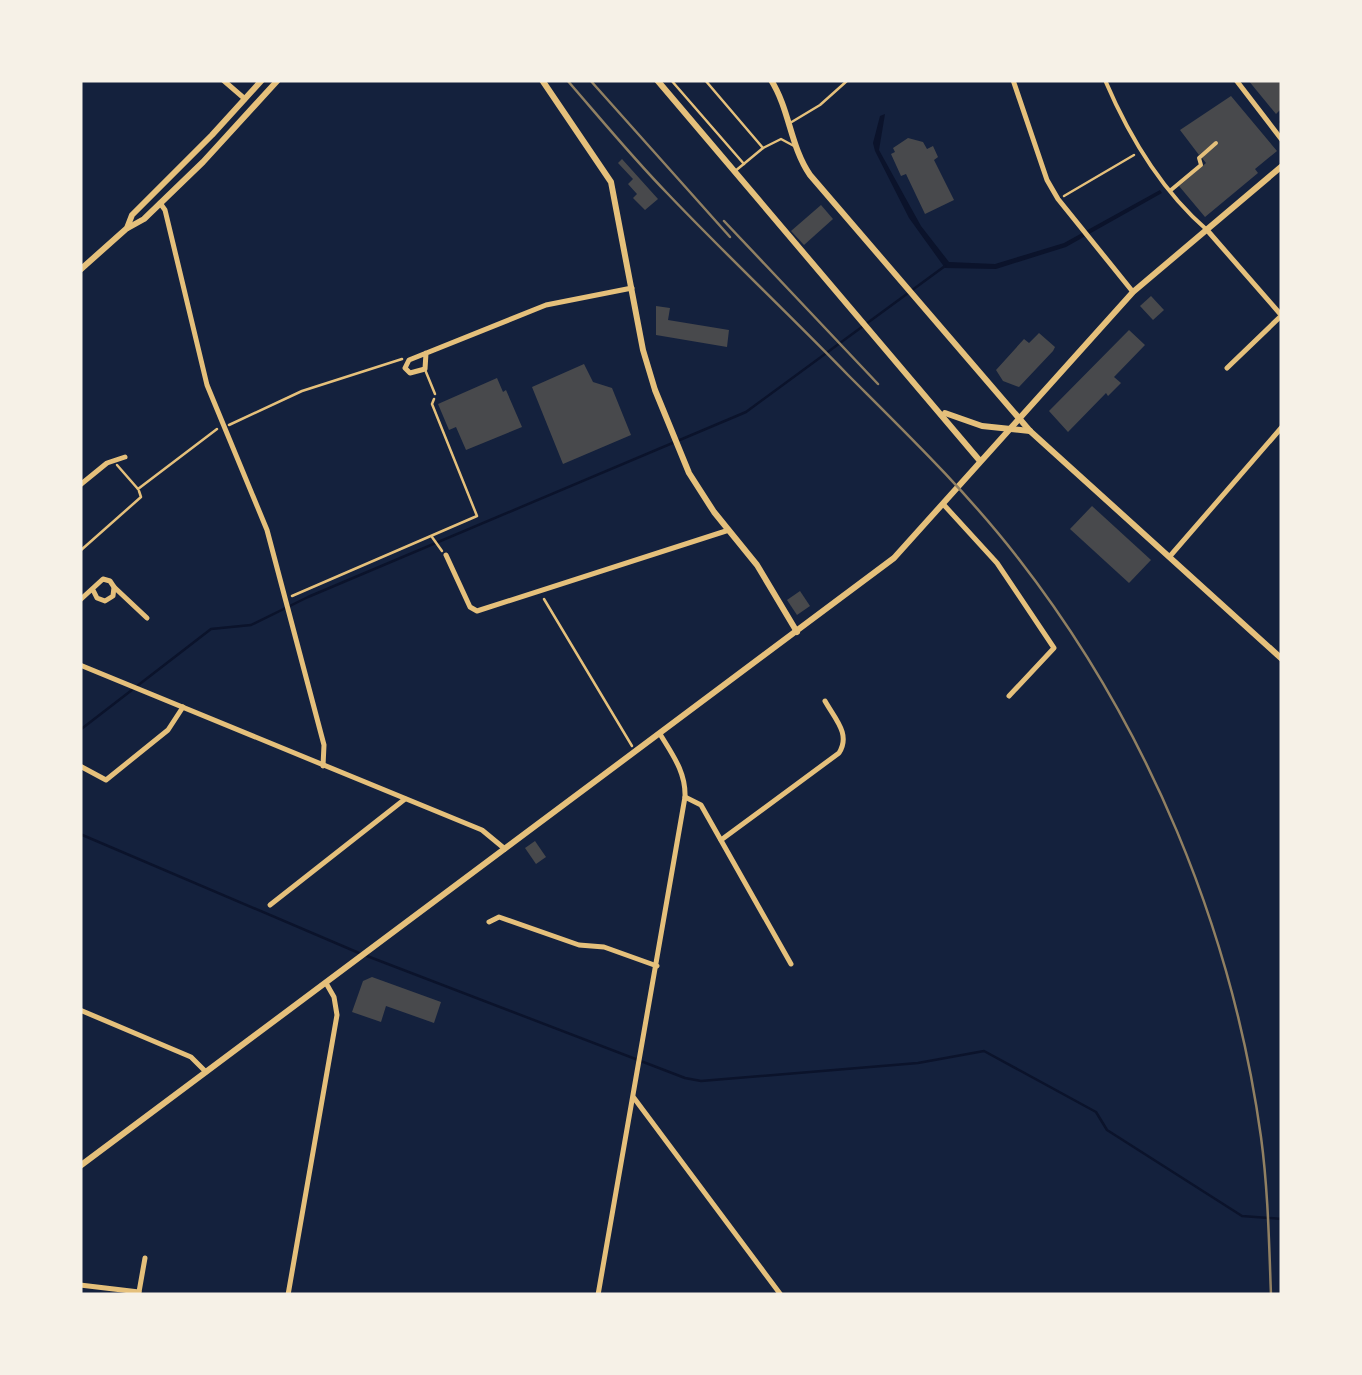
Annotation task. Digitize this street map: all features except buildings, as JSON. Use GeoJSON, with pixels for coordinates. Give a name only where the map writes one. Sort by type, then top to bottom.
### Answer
{"type":"FeatureCollection","features":[{"type":"Feature","properties":{"kind":"main road"},"geometry":{"type":"LineString","coordinates":[[126,229],[132,215],[262,80]]}},
{"type":"Feature","properties":{"kind":"main road"},"geometry":{"type":"LineString","coordinates":[[80,270],[126,229],[141,221],[203,162],[278,80]]}},
{"type":"Feature","properties":{"kind":"main road"},"geometry":{"type":"LineString","coordinates":[[542,80],[611,182],[643,350],[672,435],[694,482],[757,564],[797,632]]}},
{"type":"Feature","properties":{"kind":"main road"},"geometry":{"type":"LineString","coordinates":[[657,80],[980,461]]}},
{"type":"Feature","properties":{"kind":"main road"},"geometry":{"type":"LineString","coordinates":[[771,80],[783,102],[795,147],[810,175],[1030,431],[1282,659]]}},
{"type":"Feature","properties":{"kind":"main road"},"geometry":{"type":"LineString","coordinates":[[80,1166],[894,558],[1133,292],[1282,166]]}},
{"type":"Feature","properties":{"kind":"main road"},"geometry":{"type":"LineString","coordinates":[[152,195],[160,203]]}},
{"type":"Feature","properties":{"kind":"main road"},"geometry":{"type":"LineString","coordinates":[[936,407],[965,422],[1030,431]]}},
{"type":"Feature","properties":{"kind":"street"},"geometry":{"type":"LineString","coordinates":[[223,80],[245,99]]}},
{"type":"Feature","properties":{"kind":"street"},"geometry":{"type":"LineString","coordinates":[[1013,80],[1047,180],[1058,200],[1133,292]]}},
{"type":"Feature","properties":{"kind":"street"},"geometry":{"type":"LineString","coordinates":[[1105,80],[1120,116],[1171,190],[1282,316],[1227,368]]}},
{"type":"Feature","properties":{"kind":"street"},"geometry":{"type":"LineString","coordinates":[[1236,80],[1282,140]]}},
{"type":"Feature","properties":{"kind":"street"},"geometry":{"type":"LineString","coordinates":[[1171,190],[1201,164],[1199,158],[1216,143]]}},
{"type":"Feature","properties":{"kind":"street"},"geometry":{"type":"LineString","coordinates":[[160,203],[172,235],[207,386],[266,530],[287,600],[324,745],[323,766]]}},
{"type":"Feature","properties":{"kind":"street"},"geometry":{"type":"LineString","coordinates":[[426,353],[425,369],[410,374],[405,368],[409,360],[426,353],[546,305],[632,288]]}},
{"type":"Feature","properties":{"kind":"street"},"geometry":{"type":"LineString","coordinates":[[1171,556],[1282,427]]}},
{"type":"Feature","properties":{"kind":"street"},"geometry":{"type":"LineString","coordinates":[[80,485],[113,460],[125,457]]}},
{"type":"Feature","properties":{"kind":"street"},"geometry":{"type":"LineString","coordinates":[[944,505],[997,563],[1054,648],[1009,696]]}},
{"type":"Feature","properties":{"kind":"street"},"geometry":{"type":"LineString","coordinates":[[446,554],[470,607],[477,611],[730,530]]}},
{"type":"Feature","properties":{"kind":"street"},"geometry":{"type":"LineString","coordinates":[[114,587],[113,596],[106,601],[97,598],[96,583],[103,580],[114,587],[147,618]]}},
{"type":"Feature","properties":{"kind":"street"},"geometry":{"type":"LineString","coordinates":[[80,600],[94,590]]}},
{"type":"Feature","properties":{"kind":"street"},"geometry":{"type":"LineString","coordinates":[[80,665],[482,830],[505,849]]}},
{"type":"Feature","properties":{"kind":"street"},"geometry":{"type":"LineString","coordinates":[[721,840],[839,753],[845,736],[825,700]]}},
{"type":"Feature","properties":{"kind":"street"},"geometry":{"type":"LineString","coordinates":[[80,766],[106,780],[168,730],[182,707]]}},
{"type":"Feature","properties":{"kind":"street"},"geometry":{"type":"LineString","coordinates":[[598,1295],[685,797],[686,783],[681,770],[660,734]]}},
{"type":"Feature","properties":{"kind":"street"},"geometry":{"type":"LineString","coordinates":[[685,797],[702,805],[791,964]]}},
{"type":"Feature","properties":{"kind":"street"},"geometry":{"type":"LineString","coordinates":[[270,905],[406,798]]}},
{"type":"Feature","properties":{"kind":"street"},"geometry":{"type":"LineString","coordinates":[[488,922],[500,917],[578,946],[604,947],[657,966]]}},
{"type":"Feature","properties":{"kind":"street"},"geometry":{"type":"LineString","coordinates":[[288,1295],[338,1015],[326,983]]}},
{"type":"Feature","properties":{"kind":"street"},"geometry":{"type":"LineString","coordinates":[[80,1010],[191,1056],[206,1072]]}},
{"type":"Feature","properties":{"kind":"street"},"geometry":{"type":"LineString","coordinates":[[634,1098],[781,1295]]}},
{"type":"Feature","properties":{"kind":"street"},"geometry":{"type":"LineString","coordinates":[[80,1285],[138,1293],[145,1258]]}},
{"type":"Feature","properties":{"kind":"lane"},"geometry":{"type":"LineString","coordinates":[[670,80],[744,164]]}},
{"type":"Feature","properties":{"kind":"lane"},"geometry":{"type":"LineString","coordinates":[[705,80],[763,148]]}},
{"type":"Feature","properties":{"kind":"lane"},"geometry":{"type":"LineString","coordinates":[[790,123],[820,105],[848,80]]}},
{"type":"Feature","properties":{"kind":"lane"},"geometry":{"type":"LineString","coordinates":[[734,172],[763,148],[782,139],[795,147]]}},
{"type":"Feature","properties":{"kind":"lane"},"geometry":{"type":"LineString","coordinates":[[425,369],[435,394]]}},
{"type":"Feature","properties":{"kind":"path"},"geometry":{"type":"LineString","coordinates":[[1058,200],[1142,151]]}},
{"type":"Feature","properties":{"kind":"path"},"geometry":{"type":"LineString","coordinates":[[138,490],[212,430],[319,385],[398,358],[409,360]]}},
{"type":"Feature","properties":{"kind":"path"},"geometry":{"type":"LineString","coordinates":[[287,600],[476,516],[432,404],[435,394]]}},
{"type":"Feature","properties":{"kind":"path"},"geometry":{"type":"LineString","coordinates":[[80,551],[141,497],[113,460]]}},
{"type":"Feature","properties":{"kind":"path"},"geometry":{"type":"LineString","coordinates":[[433,538],[436,546]]}},
{"type":"Feature","properties":{"kind":"path"},"geometry":{"type":"LineString","coordinates":[[541,593],[615,723],[636,752]]}},
{"type":"Feature","properties":{"kind":"water"},"geometry":{"type":"Polygon","coordinates":[[[885,114],[879,150],[921,226],[949,262],[995,264],[1064,243],[1160,190],[1162,193],[1066,247],[996,269],[945,268],[909,218],[875,151],[873,143],[880,116],[885,114]]]}},
{"type":"Feature","properties":{"kind":"waterway"},"geometry":{"type":"LineString","coordinates":[[80,730],[211,629],[251,625],[308,597],[746,412],[945,266]]}},
{"type":"Feature","properties":{"kind":"waterway"},"geometry":{"type":"LineString","coordinates":[[80,834],[359,953]]}},
{"type":"Feature","properties":{"kind":"waterway"},"geometry":{"type":"LineString","coordinates":[[367,956],[701,1081],[918,1063],[984,1051],[1096,1112],[1107,1130],[1242,1216],[1282,1219]]}},
{"type":"Feature","properties":{"kind":"railway"},"geometry":{"type":"LineString","coordinates":[[567,80],[667,193],[978,510],[1064,622],[1106,689],[1177,831],[1229,982],[1248,1059],[1261,1137],[1271,1295]]}},
{"type":"Feature","properties":{"kind":"railway"},"geometry":{"type":"LineString","coordinates":[[590,80],[730,237]]}},
{"type":"Feature","properties":{"kind":"railway"},"geometry":{"type":"LineString","coordinates":[[724,221],[878,384]]}}]}
